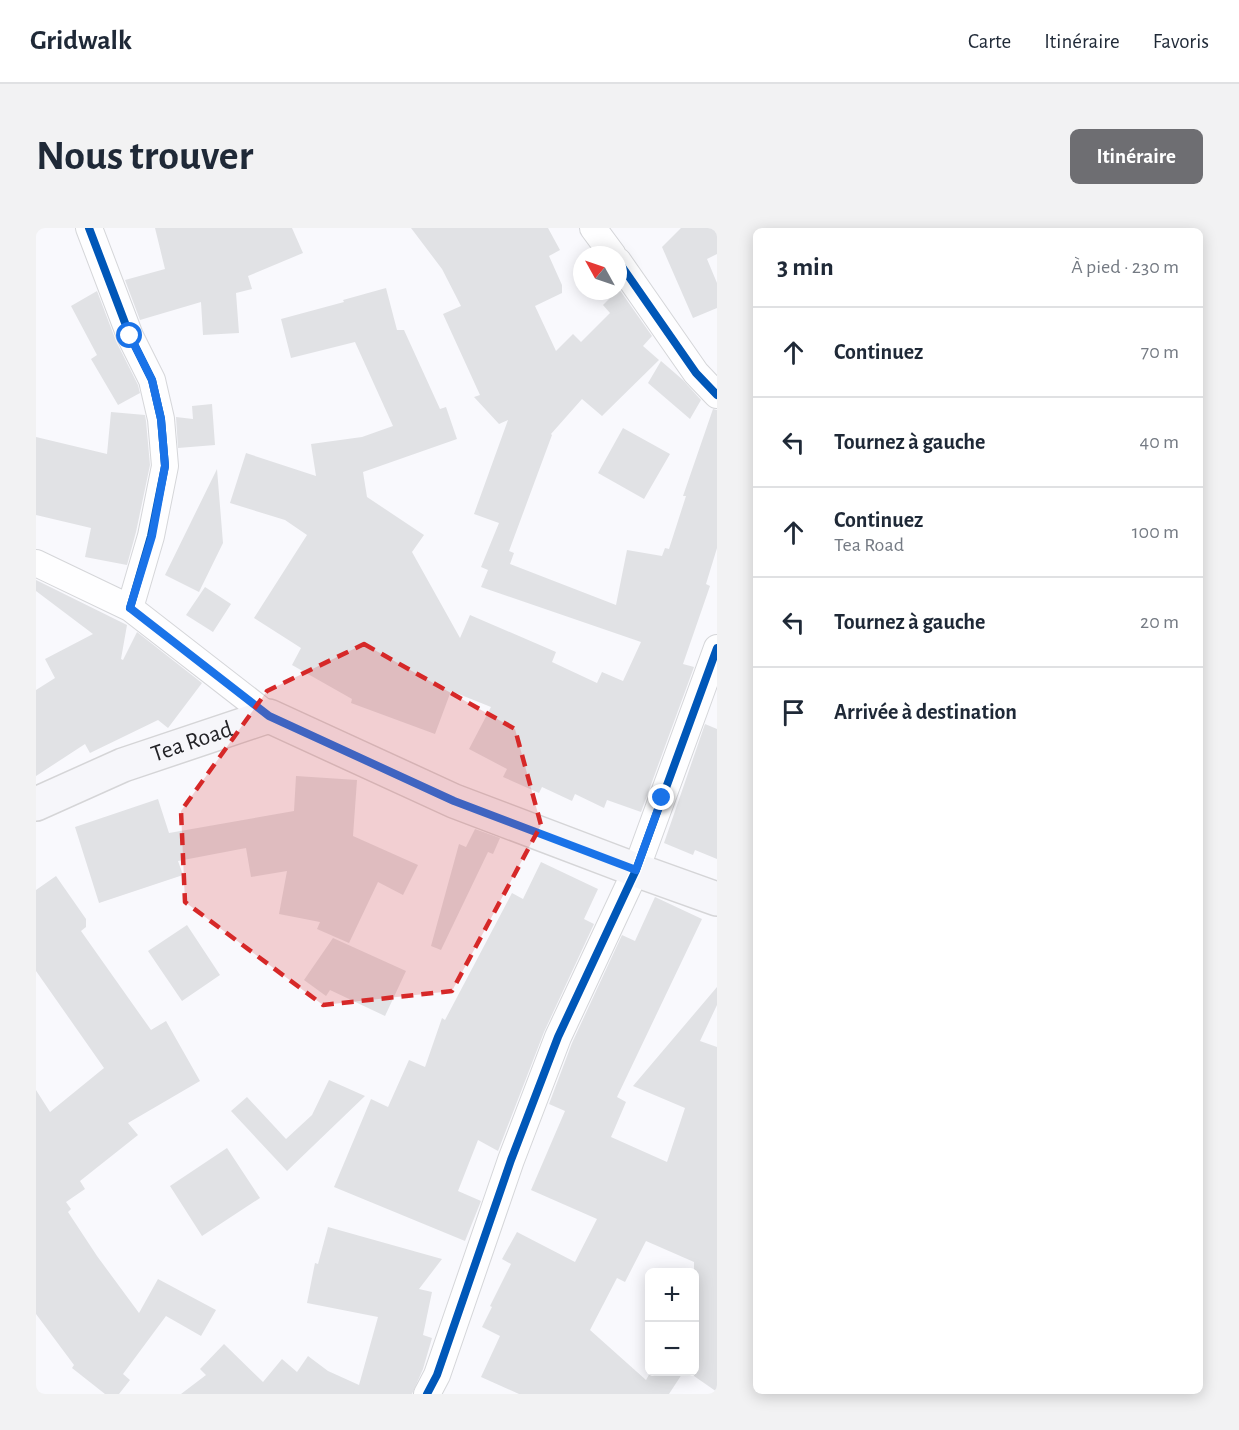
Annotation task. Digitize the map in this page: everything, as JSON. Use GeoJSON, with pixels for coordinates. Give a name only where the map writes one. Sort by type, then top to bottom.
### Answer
{"type":"FeatureCollection","features":[{"type":"Feature","properties":{"kind":"main road","name":"Tea Road"},"geometry":{"type":"LineString","coordinates":[[36,804],[123,765],[269,716]]}},
{"type":"Feature","properties":{"kind":"main road"},"geometry":{"type":"LineString","coordinates":[[269,716],[454,801],[717,899]]}},
{"type":"Feature","properties":{"kind":"street"},"geometry":{"type":"LineString","coordinates":[[89,228],[130,336],[152,380],[161,419],[165,466],[152,536],[130,608]]}},
{"type":"Feature","properties":{"kind":"street"},"geometry":{"type":"LineString","coordinates":[[592,228],[607,246]]}},
{"type":"Feature","properties":{"kind":"street"},"geometry":{"type":"LineString","coordinates":[[627,274],[696,373],[717,395]]}},
{"type":"Feature","properties":{"kind":"street"},"geometry":{"type":"LineString","coordinates":[[36,563],[130,608],[269,716]]}},
{"type":"Feature","properties":{"kind":"street"},"geometry":{"type":"LineString","coordinates":[[427,1394],[437,1375],[511,1160],[558,1037],[636,870],[717,648]]}},
{"type":"Feature","properties":{"kind":"highlighted area"},"geometry":{"type":"Polygon","coordinates":[[[364,644],[515,729],[541,825],[452,991],[323,1005],[185,902],[181,811],[267,691],[364,644]]]}},
{"type":"Feature","properties":{"kind":"building"},"geometry":{"type":"Polygon","coordinates":[[[155,228],[292,228],[303,253],[248,276],[252,289],[236,293],[239,333],[203,335],[201,302],[140,320],[125,280],[165,269],[155,228]]]}},
{"type":"Feature","properties":{"kind":"building"},"geometry":{"type":"Polygon","coordinates":[[[411,228],[548,228],[560,250],[549,256],[562,285],[562,293],[535,306],[556,351],[573,334],[581,342],[610,313],[603,305],[608,300],[627,300],[652,336],[643,346],[659,360],[602,416],[582,399],[551,434],[509,551],[514,553],[510,564],[616,605],[627,550],[662,556],[665,548],[669,549],[686,496],[683,496],[713,409],[717,410],[717,548],[706,584],[710,586],[683,664],[694,667],[641,812],[607,800],[604,808],[575,794],[572,801],[542,787],[539,793],[503,777],[507,769],[469,749],[491,707],[451,691],[435,734],[351,703],[352,699],[292,665],[301,648],[254,618],[307,535],[285,520],[230,503],[246,453],[316,476],[311,444],[362,437],[393,426],[355,342],[291,358],[281,319],[386,288],[397,330],[404,330],[440,409],[446,407],[457,439],[363,472],[367,497],[424,535],[412,552],[460,638],[470,615],[556,652],[552,662],[597,683],[602,672],[623,681],[641,642],[481,587],[488,570],[481,567],[499,523],[474,514],[508,420],[499,424],[474,397],[480,395],[443,314],[461,306],[442,269],[411,228]]]}},
{"type":"Feature","properties":{"kind":"building"},"geometry":{"type":"Polygon","coordinates":[[[681,228],[717,228],[717,254],[707,259],[717,283],[717,308],[693,318],[662,247],[681,228]]]}},
{"type":"Feature","properties":{"kind":"building"},"geometry":{"type":"Polygon","coordinates":[[[97,291],[116,341],[140,393],[118,405],[91,359],[97,355],[71,306],[97,291]]]}},
{"type":"Feature","properties":{"kind":"building"},"geometry":{"type":"Polygon","coordinates":[[[661,361],[701,400],[690,419],[648,383],[661,361]]]}},
{"type":"Feature","properties":{"kind":"building"},"geometry":{"type":"Polygon","coordinates":[[[212,404],[215,445],[178,448],[176,417],[193,419],[192,406],[212,404]]]}},
{"type":"Feature","properties":{"kind":"building"},"geometry":{"type":"Polygon","coordinates":[[[111,412],[145,415],[146,421],[150,465],[127,565],[85,557],[91,528],[36,515],[36,437],[107,454],[111,412]]]}},
{"type":"Feature","properties":{"kind":"building"},"geometry":{"type":"Polygon","coordinates":[[[623,428],[670,454],[644,499],[598,473],[623,428]]]}},
{"type":"Feature","properties":{"kind":"building"},"geometry":{"type":"Polygon","coordinates":[[[217,469],[223,543],[199,592],[165,575],[217,469]]]}},
{"type":"Feature","properties":{"kind":"building"},"geometry":{"type":"Polygon","coordinates":[[[36,580],[127,625],[121,659],[123,660],[137,632],[202,683],[168,728],[158,720],[90,753],[85,744],[36,776],[36,690],[55,678],[45,659],[93,634],[36,591],[36,580]]]}},
{"type":"Feature","properties":{"kind":"building"},"geometry":{"type":"Polygon","coordinates":[[[205,587],[231,604],[213,632],[186,615],[205,587]]]}},
{"type":"Feature","properties":{"kind":"building"},"geometry":{"type":"Polygon","coordinates":[[[705,724],[717,729],[717,859],[695,850],[693,855],[664,843],[705,724]]]}},
{"type":"Feature","properties":{"kind":"building"},"geometry":{"type":"Polygon","coordinates":[[[296,776],[357,780],[353,836],[418,865],[403,895],[378,882],[349,943],[317,929],[320,922],[279,914],[287,871],[251,877],[246,848],[178,861],[183,875],[99,903],[75,827],[158,799],[169,833],[294,811],[296,776]]]}},
{"type":"Feature","properties":{"kind":"building"},"geometry":{"type":"Polygon","coordinates":[[[475,829],[500,838],[493,854],[488,852],[441,950],[431,946],[459,844],[466,847],[475,829]]]}},
{"type":"Feature","properties":{"kind":"building"},"geometry":{"type":"Polygon","coordinates":[[[541,862],[598,889],[584,919],[594,924],[544,1032],[498,1151],[478,1140],[458,1191],[481,1201],[465,1241],[334,1187],[371,1099],[388,1107],[409,1060],[425,1067],[442,1018],[445,1020],[512,893],[523,899],[541,862]]]}},
{"type":"Feature","properties":{"kind":"building"},"geometry":{"type":"Polygon","coordinates":[[[56,876],[86,919],[86,927],[81,931],[151,1030],[166,1021],[200,1081],[128,1123],[138,1135],[80,1181],[85,1189],[66,1202],[71,1209],[68,1212],[139,1313],[158,1279],[216,1310],[201,1336],[166,1316],[123,1374],[130,1380],[119,1394],[105,1394],[72,1368],[74,1365],[36,1314],[36,1090],[50,1112],[104,1068],[36,971],[36,890],[56,876]]]}},
{"type":"Feature","properties":{"kind":"building"},"geometry":{"type":"Polygon","coordinates":[[[655,897],[702,919],[617,1097],[626,1102],[611,1137],[667,1162],[685,1108],[633,1086],[717,987],[717,1005],[700,1041],[717,1047],[717,1392],[694,1376],[699,1376],[699,1268],[694,1268],[694,1262],[646,1241],[625,1282],[617,1278],[590,1330],[646,1380],[648,1376],[681,1376],[669,1394],[519,1394],[481,1377],[500,1336],[482,1327],[511,1264],[502,1259],[517,1232],[575,1262],[597,1219],[531,1190],[565,1111],[549,1104],[572,1043],[622,935],[635,941],[655,897]]]}},
{"type":"Feature","properties":{"kind":"building"},"geometry":{"type":"Polygon","coordinates":[[[187,925],[220,975],[182,1001],[148,951],[187,925]]]}},
{"type":"Feature","properties":{"kind":"building"},"geometry":{"type":"Polygon","coordinates":[[[333,938],[406,971],[385,1016],[330,990],[326,996],[304,980],[333,938]]]}},
{"type":"Feature","properties":{"kind":"building"},"geometry":{"type":"Polygon","coordinates":[[[329,1080],[365,1096],[287,1171],[231,1111],[247,1097],[286,1139],[312,1115],[329,1080]]]}},
{"type":"Feature","properties":{"kind":"building"},"geometry":{"type":"Polygon","coordinates":[[[227,1148],[260,1198],[202,1236],[170,1186],[227,1148]]]}},
{"type":"Feature","properties":{"kind":"building"},"geometry":{"type":"Polygon","coordinates":[[[328,1227],[442,1259],[419,1289],[432,1292],[423,1335],[432,1338],[423,1369],[412,1394],[181,1394],[206,1375],[200,1369],[224,1344],[263,1382],[282,1359],[297,1372],[308,1356],[328,1371],[359,1385],[378,1317],[307,1303],[315,1263],[318,1264],[328,1227]]]}},
{"type":"Feature","properties":{"kind":"cycle path"},"geometry":{"type":"LineString","coordinates":[[89,228],[130,336],[152,380],[161,419],[165,466],[151,536],[130,608]]}},
{"type":"Feature","properties":{"kind":"cycle path"},"geometry":{"type":"LineString","coordinates":[[627,274],[696,373],[717,395]]}},
{"type":"Feature","properties":{"kind":"cycle path"},"geometry":{"type":"LineString","coordinates":[[427,1394],[437,1375],[511,1160],[558,1037],[636,870],[717,648]]}},
{"type":"Feature","properties":{"kind":"route"},"geometry":{"type":"LineString","coordinates":[[130,336],[152,380],[161,419],[165,466],[152,536],[130,608],[269,716],[454,801],[636,870],[662,798]]}}]}
